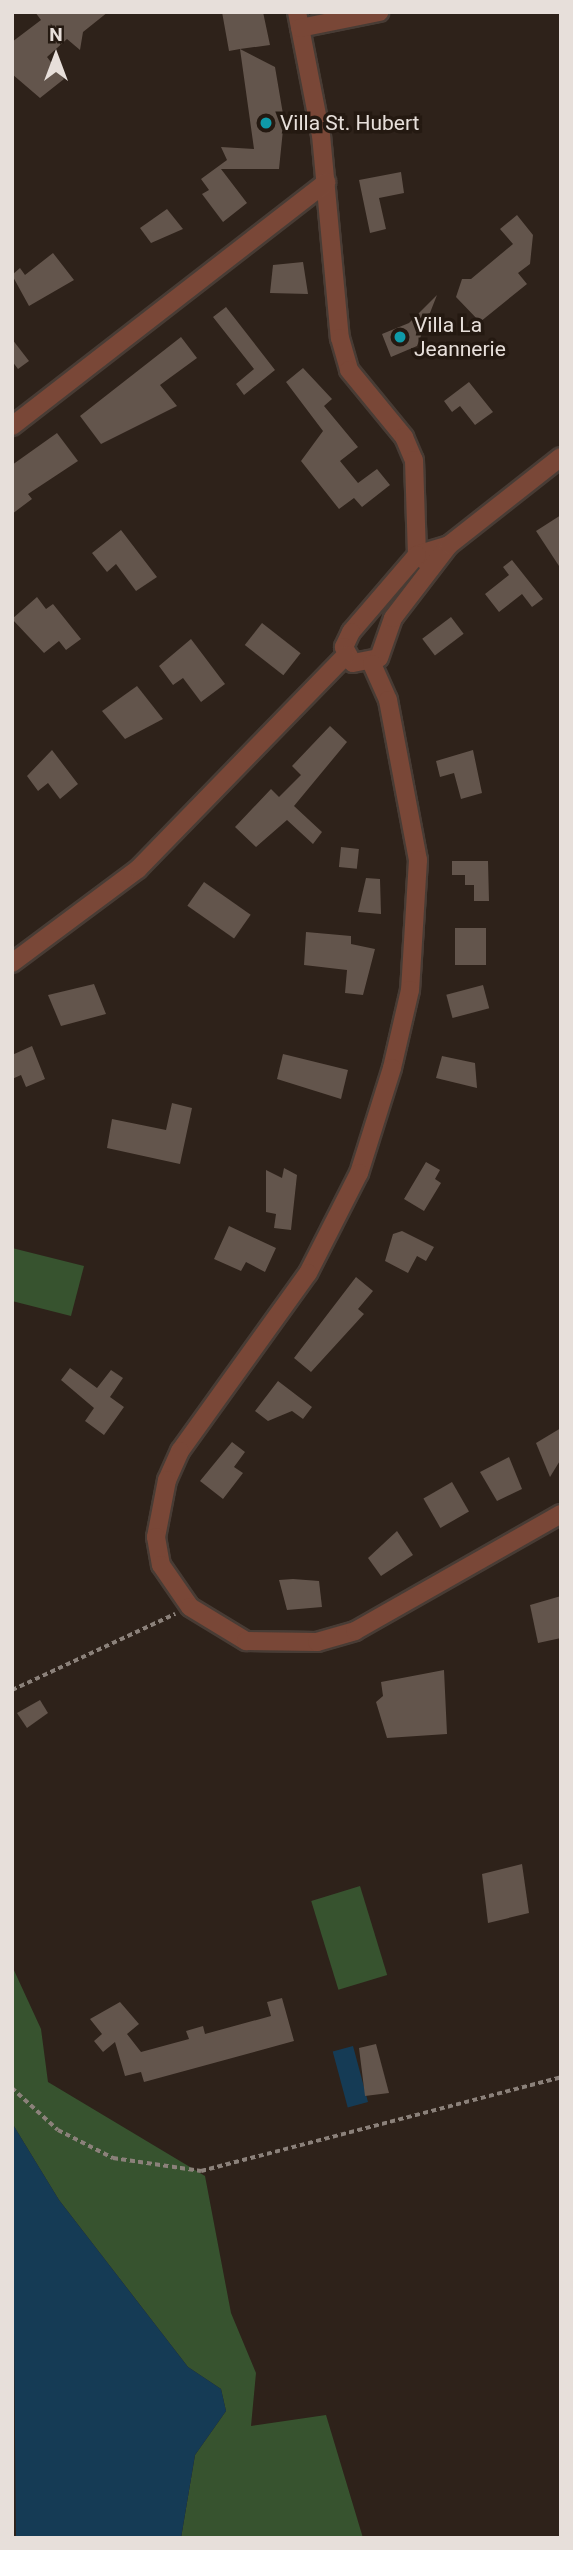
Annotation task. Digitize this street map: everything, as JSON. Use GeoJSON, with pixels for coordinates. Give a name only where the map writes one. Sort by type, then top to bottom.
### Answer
{"type":"FeatureCollection","features":[{"type":"Feature","properties":{"kind":"street"},"geometry":{"type":"LineString","coordinates":[[379,12],[298,20],[327,182],[340,338],[349,370],[404,437],[414,460],[416,555]]}},
{"type":"Feature","properties":{"kind":"street"},"geometry":{"type":"LineString","coordinates":[[12,426],[327,182]]}},
{"type":"Feature","properties":{"kind":"street"},"geometry":{"type":"LineString","coordinates":[[561,457],[449,545],[432,566],[383,641],[372,664],[387,700],[418,860],[410,990],[359,1173],[309,1273],[180,1451],[167,1480],[158,1546],[174,1589],[190,1607],[246,1641],[317,1642],[355,1631],[561,1514]]}},
{"type":"Feature","properties":{"kind":"street"},"geometry":{"type":"LineString","coordinates":[[372,664],[353,663],[346,655],[346,639],[359,628],[416,555],[449,545]]}},
{"type":"Feature","properties":{"kind":"street"},"geometry":{"type":"LineString","coordinates":[[416,555],[432,566]]}},
{"type":"Feature","properties":{"kind":"street"},"geometry":{"type":"LineString","coordinates":[[359,628],[383,641]]}},
{"type":"Feature","properties":{"kind":"street"},"geometry":{"type":"LineString","coordinates":[[12,963],[138,869],[346,655]]}},
{"type":"Feature","properties":{"kind":"path"},"geometry":{"type":"LineString","coordinates":[[12,1689],[190,1607]]}},
{"type":"Feature","properties":{"kind":"path"},"geometry":{"type":"LineString","coordinates":[[12,2088],[58,2130],[113,2158],[201,2171],[561,2077]]}},
{"type":"Feature","properties":{"kind":"green space"},"geometry":{"type":"Polygon","coordinates":[[[12,1248],[84,1266],[71,1316],[12,1301],[12,1248]]]}},
{"type":"Feature","properties":{"kind":"green space"},"geometry":{"type":"Polygon","coordinates":[[[360,1886],[387,1975],[338,1990],[311,1901],[360,1886]]]}},
{"type":"Feature","properties":{"kind":"green space"},"geometry":{"type":"Polygon","coordinates":[[[12,1966],[41,2029],[48,2082],[205,2176],[231,2313],[256,2373],[251,2426],[326,2415],[363,2538],[181,2538],[195,2455],[226,2411],[221,2389],[188,2367],[59,2200],[12,2123],[12,1966]]]}},
{"type":"Feature","properties":{"kind":"water"},"geometry":{"type":"Polygon","coordinates":[[[353,2046],[368,2102],[348,2107],[333,2051],[353,2046]]]}},
{"type":"Feature","properties":{"kind":"water"},"geometry":{"type":"Polygon","coordinates":[[[12,2123],[59,2200],[188,2367],[221,2389],[226,2411],[195,2455],[181,2538],[16,2538],[12,2123]]]}},
{"type":"Feature","properties":{"kind":"building"},"geometry":{"type":"Polygon","coordinates":[[[35,12],[108,12],[83,32],[80,50],[67,39],[47,57],[64,79],[40,98],[12,74],[12,42],[41,20],[35,12]]]}},
{"type":"Feature","properties":{"kind":"building"},"geometry":{"type":"Polygon","coordinates":[[[222,12],[263,12],[270,45],[229,51],[222,12]]]}},
{"type":"Feature","properties":{"kind":"building"},"geometry":{"type":"Polygon","coordinates":[[[240,49],[275,67],[284,120],[279,169],[221,169],[247,203],[223,222],[202,194],[209,190],[201,179],[227,160],[221,147],[254,149],[240,49]]]}},
{"type":"Feature","properties":{"kind":"building"},"geometry":{"type":"Polygon","coordinates":[[[401,172],[404,193],[379,198],[386,229],[370,233],[359,180],[401,172]]]}},
{"type":"Feature","properties":{"kind":"building"},"geometry":{"type":"Polygon","coordinates":[[[167,209],[183,229],[151,243],[140,228],[167,209]]]}},
{"type":"Feature","properties":{"kind":"building"},"geometry":{"type":"Polygon","coordinates":[[[517,215],[533,235],[530,264],[518,273],[527,284],[480,322],[456,297],[462,279],[471,279],[513,244],[500,229],[517,215]]]}},
{"type":"Feature","properties":{"kind":"building"},"geometry":{"type":"Polygon","coordinates":[[[53,253],[74,280],[29,306],[12,275],[20,268],[25,275],[53,253]]]}},
{"type":"Feature","properties":{"kind":"building"},"geometry":{"type":"Polygon","coordinates":[[[303,262],[308,294],[270,293],[273,265],[303,262]]]}},
{"type":"Feature","properties":{"kind":"building","name":"Villa La Jeannerie"},"geometry":{"type":"Polygon","coordinates":[[[437,295],[417,346],[391,357],[382,334],[409,323],[437,295]]]}},
{"type":"Feature","properties":{"kind":"building"},"geometry":{"type":"Polygon","coordinates":[[[226,307],[275,370],[244,395],[236,384],[254,369],[213,317],[226,307]]]}},
{"type":"Feature","properties":{"kind":"building"},"geometry":{"type":"Polygon","coordinates":[[[181,337],[197,358],[160,385],[177,406],[101,444],[80,416],[181,337]]]}},
{"type":"Feature","properties":{"kind":"building"},"geometry":{"type":"Polygon","coordinates":[[[12,339],[29,361],[18,369],[12,361],[12,339]]]}},
{"type":"Feature","properties":{"kind":"building"},"geometry":{"type":"Polygon","coordinates":[[[303,368],[332,399],[324,406],[358,447],[340,461],[358,483],[377,469],[390,485],[362,507],[354,498],[339,509],[301,461],[323,431],[286,382],[303,368]]]}},
{"type":"Feature","properties":{"kind":"building"},"geometry":{"type":"Polygon","coordinates":[[[469,382],[493,412],[475,425],[460,406],[452,412],[444,401],[469,382]]]}},
{"type":"Feature","properties":{"kind":"building"},"geometry":{"type":"Polygon","coordinates":[[[57,433],[78,461],[28,494],[32,499],[12,514],[12,465],[57,433]]]}},
{"type":"Feature","properties":{"kind":"building"},"geometry":{"type":"Polygon","coordinates":[[[561,515],[561,569],[536,531],[561,515]]]}},
{"type":"Feature","properties":{"kind":"building"},"geometry":{"type":"Polygon","coordinates":[[[121,530],[157,577],[136,591],[116,564],[107,572],[92,553],[121,530]]]}},
{"type":"Feature","properties":{"kind":"building"},"geometry":{"type":"Polygon","coordinates":[[[512,560],[543,599],[532,607],[522,594],[499,612],[485,594],[509,575],[503,567],[512,560]]]}},
{"type":"Feature","properties":{"kind":"building"},"geometry":{"type":"Polygon","coordinates":[[[37,597],[46,609],[53,604],[81,639],[66,650],[59,641],[44,653],[12,619],[37,597]]]}},
{"type":"Feature","properties":{"kind":"building"},"geometry":{"type":"Polygon","coordinates":[[[451,617],[464,634],[435,655],[422,639],[451,617]]]}},
{"type":"Feature","properties":{"kind":"building"},"geometry":{"type":"Polygon","coordinates":[[[262,623],[301,653],[283,675],[245,645],[262,623]]]}},
{"type":"Feature","properties":{"kind":"building"},"geometry":{"type":"Polygon","coordinates":[[[191,639],[225,684],[201,702],[183,678],[173,685],[159,666],[191,639]]]}},
{"type":"Feature","properties":{"kind":"building"},"geometry":{"type":"Polygon","coordinates":[[[137,686],[163,719],[125,739],[102,711],[137,686]]]}},
{"type":"Feature","properties":{"kind":"building"},"geometry":{"type":"Polygon","coordinates":[[[330,726],[347,742],[294,806],[322,832],[313,844],[287,820],[256,847],[235,827],[271,789],[279,797],[301,775],[292,766],[330,726]]]}},
{"type":"Feature","properties":{"kind":"building"},"geometry":{"type":"Polygon","coordinates":[[[52,750],[78,784],[60,799],[48,783],[38,791],[27,776],[52,750]]]}},
{"type":"Feature","properties":{"kind":"building"},"geometry":{"type":"Polygon","coordinates":[[[473,750],[482,793],[461,799],[454,773],[440,777],[436,761],[473,750]]]}},
{"type":"Feature","properties":{"kind":"building"},"geometry":{"type":"Polygon","coordinates":[[[341,847],[359,849],[357,869],[339,867],[341,847]]]}},
{"type":"Feature","properties":{"kind":"building"},"geometry":{"type":"Polygon","coordinates":[[[452,861],[488,861],[489,901],[474,901],[474,885],[465,885],[465,875],[452,875],[452,861]]]}},
{"type":"Feature","properties":{"kind":"building"},"geometry":{"type":"Polygon","coordinates":[[[366,878],[380,879],[381,914],[358,912],[366,878]]]}},
{"type":"Feature","properties":{"kind":"building"},"geometry":{"type":"Polygon","coordinates":[[[204,882],[251,915],[234,938],[187,906],[204,882]]]}},
{"type":"Feature","properties":{"kind":"building"},"geometry":{"type":"Polygon","coordinates":[[[455,928],[486,928],[486,965],[455,965],[455,928]]]}},
{"type":"Feature","properties":{"kind":"building"},"geometry":{"type":"Polygon","coordinates":[[[306,932],[351,936],[351,944],[375,949],[363,995],[345,993],[347,970],[304,965],[306,932]]]}},
{"type":"Feature","properties":{"kind":"building"},"geometry":{"type":"Polygon","coordinates":[[[94,984],[106,1014],[61,1026],[48,995],[94,984]]]}},
{"type":"Feature","properties":{"kind":"building"},"geometry":{"type":"Polygon","coordinates":[[[483,985],[489,1008],[453,1018],[446,995],[483,985]]]}},
{"type":"Feature","properties":{"kind":"building"},"geometry":{"type":"Polygon","coordinates":[[[32,1046],[45,1079],[26,1087],[21,1075],[12,1079],[12,1055],[32,1046]]]}},
{"type":"Feature","properties":{"kind":"building"},"geometry":{"type":"Polygon","coordinates":[[[283,1054],[348,1070],[341,1099],[277,1079],[283,1054]]]}},
{"type":"Feature","properties":{"kind":"building"},"geometry":{"type":"Polygon","coordinates":[[[442,1056],[475,1063],[477,1088],[436,1078],[442,1056]]]}},
{"type":"Feature","properties":{"kind":"building"},"geometry":{"type":"Polygon","coordinates":[[[172,1103],[192,1108],[180,1164],[107,1148],[112,1119],[166,1130],[172,1103]]]}},
{"type":"Feature","properties":{"kind":"building"},"geometry":{"type":"Polygon","coordinates":[[[426,1162],[440,1170],[435,1179],[441,1183],[424,1211],[404,1199],[426,1162]]]}},
{"type":"Feature","properties":{"kind":"building"},"geometry":{"type":"Polygon","coordinates":[[[284,1168],[297,1175],[291,1230],[274,1228],[276,1214],[266,1212],[266,1170],[282,1178],[284,1168]]]}},
{"type":"Feature","properties":{"kind":"building"},"geometry":{"type":"Polygon","coordinates":[[[229,1226],[276,1248],[265,1272],[246,1262],[241,1271],[214,1259],[229,1226]]]}},
{"type":"Feature","properties":{"kind":"building"},"geometry":{"type":"Polygon","coordinates":[[[402,1231],[434,1247],[426,1261],[417,1256],[408,1273],[385,1261],[393,1234],[402,1231]]]}},
{"type":"Feature","properties":{"kind":"building"},"geometry":{"type":"Polygon","coordinates":[[[356,1277],[373,1291],[358,1309],[364,1314],[311,1372],[294,1358],[356,1277]]]}},
{"type":"Feature","properties":{"kind":"building"},"geometry":{"type":"Polygon","coordinates":[[[70,1368],[97,1388],[111,1370],[123,1378],[110,1397],[124,1407],[104,1435],[85,1421],[94,1408],[61,1380],[70,1368]]]}},
{"type":"Feature","properties":{"kind":"building"},"geometry":{"type":"Polygon","coordinates":[[[278,1381],[312,1407],[303,1419],[292,1411],[268,1421],[255,1411],[278,1381]]]}},
{"type":"Feature","properties":{"kind":"building"},"geometry":{"type":"Polygon","coordinates":[[[561,1428],[561,1459],[550,1477],[536,1443],[561,1428]]]}},
{"type":"Feature","properties":{"kind":"building"},"geometry":{"type":"Polygon","coordinates":[[[232,1442],[245,1452],[234,1467],[243,1473],[223,1499],[200,1481],[232,1442]]]}},
{"type":"Feature","properties":{"kind":"building"},"geometry":{"type":"Polygon","coordinates":[[[509,1457],[522,1489],[497,1501],[480,1472],[509,1457]]]}},
{"type":"Feature","properties":{"kind":"building"},"geometry":{"type":"Polygon","coordinates":[[[452,1482],[469,1511],[440,1528],[423,1498],[452,1482]]]}},
{"type":"Feature","properties":{"kind":"building"},"geometry":{"type":"Polygon","coordinates":[[[397,1531],[413,1555],[381,1576],[368,1558],[397,1531]]]}},
{"type":"Feature","properties":{"kind":"building"},"geometry":{"type":"Polygon","coordinates":[[[279,1580],[319,1581],[322,1607],[287,1610],[279,1580]]]}},
{"type":"Feature","properties":{"kind":"building"},"geometry":{"type":"Polygon","coordinates":[[[561,1596],[561,1638],[538,1643],[530,1605],[561,1596]]]}},
{"type":"Feature","properties":{"kind":"building"},"geometry":{"type":"Polygon","coordinates":[[[444,1670],[447,1734],[387,1738],[376,1702],[383,1696],[381,1682],[444,1670]]]}},
{"type":"Feature","properties":{"kind":"building"},"geometry":{"type":"Polygon","coordinates":[[[40,1700],[48,1713],[27,1728],[17,1713],[40,1700]]]}},
{"type":"Feature","properties":{"kind":"building"},"geometry":{"type":"Polygon","coordinates":[[[522,1864],[529,1913],[488,1923],[482,1874],[522,1864]]]}},
{"type":"Feature","properties":{"kind":"building"},"geometry":{"type":"Polygon","coordinates":[[[282,1998],[294,2041],[144,2082],[141,2072],[125,2076],[115,2042],[103,2052],[94,2041],[102,2034],[90,2019],[120,2002],[139,2024],[127,2034],[141,2052],[189,2039],[186,2031],[203,2026],[205,2034],[271,2016],[267,2002],[282,1998]]]}},
{"type":"Feature","properties":{"kind":"building"},"geometry":{"type":"Polygon","coordinates":[[[376,2044],[389,2093],[365,2096],[359,2048],[376,2044]]]}},
{"type":"Feature","properties":{"kind":"place","name":"Villa St. Hubert"},"geometry":{"type":"Point","coordinates":[266,123]}},
{"type":"Feature","properties":{"kind":"place","name":"Villa La Jeannerie"},"geometry":{"type":"Point","coordinates":[400,337]}}]}
